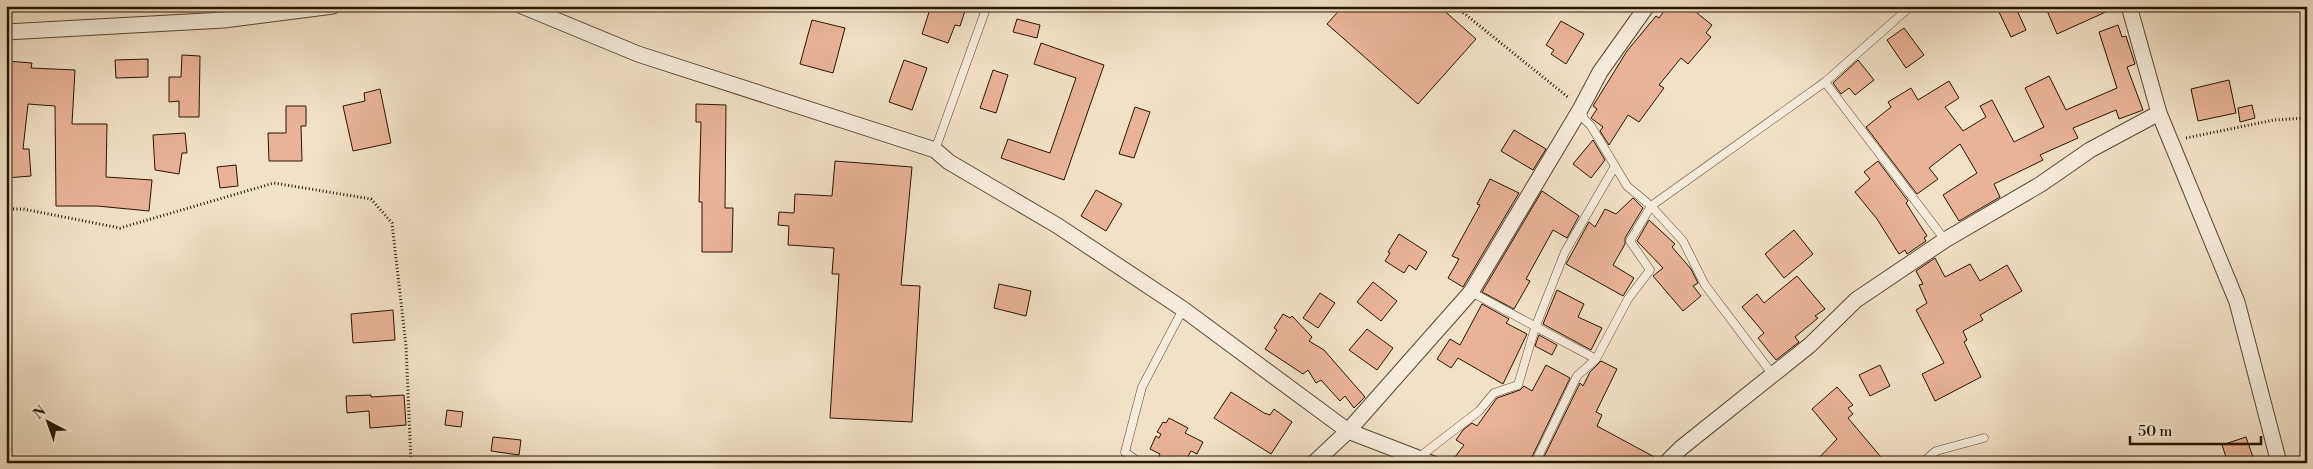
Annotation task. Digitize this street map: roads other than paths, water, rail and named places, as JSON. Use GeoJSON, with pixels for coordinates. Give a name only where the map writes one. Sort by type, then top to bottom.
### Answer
{"type":"FeatureCollection","features":[{"type":"Feature","properties":{"kind":"street"},"geometry":{"type":"LineString","coordinates":[[6,32],[225,13],[333,6]]}},
{"type":"Feature","properties":{"kind":"street"},"geometry":{"type":"LineString","coordinates":[[522,6],[638,54],[936,150],[949,162],[1058,226],[1183,309],[1348,431],[1425,460]]}},
{"type":"Feature","properties":{"kind":"street"},"geometry":{"type":"LineString","coordinates":[[1314,463],[1348,431],[1470,292],[1581,108],[1600,72],[1647,6]]}},
{"type":"Feature","properties":{"kind":"street"},"geometry":{"type":"LineString","coordinates":[[2129,6],[2159,113],[2237,302],[2279,463]]}},
{"type":"Feature","properties":{"kind":"street"},"geometry":{"type":"LineString","coordinates":[[1666,463],[1681,448],[1810,345],[1856,300],[1945,240],[2041,184],[2090,150],[2159,113]]}},
{"type":"Feature","properties":{"kind":"lane"},"geometry":{"type":"LineString","coordinates":[[936,150],[986,6]]}},
{"type":"Feature","properties":{"kind":"lane"},"geometry":{"type":"LineString","coordinates":[[1535,463],[1577,376],[1596,359],[1628,299],[1650,270],[1630,241],[1651,206],[1825,82],[1911,6]]}},
{"type":"Feature","properties":{"kind":"lane"},"geometry":{"type":"LineString","coordinates":[[1825,82],[1945,240]]}},
{"type":"Feature","properties":{"kind":"lane"},"geometry":{"type":"LineString","coordinates":[[1581,108],[1584,119],[1591,126],[1627,186],[1651,206],[1683,242],[1705,284],[1773,375]]}},
{"type":"Feature","properties":{"kind":"lane"},"geometry":{"type":"LineString","coordinates":[[1425,460],[1479,410],[1494,393],[1518,385],[1535,328],[1565,252],[1615,166]]}},
{"type":"Feature","properties":{"kind":"lane"},"geometry":{"type":"LineString","coordinates":[[1470,292],[1596,359]]}},
{"type":"Feature","properties":{"kind":"lane"},"geometry":{"type":"LineString","coordinates":[[1140,463],[1125,452],[1142,387],[1183,309]]}},
{"type":"Feature","properties":{"kind":"lane"},"geometry":{"type":"LineString","coordinates":[[1922,463],[1936,451],[1984,438]]}}]}
